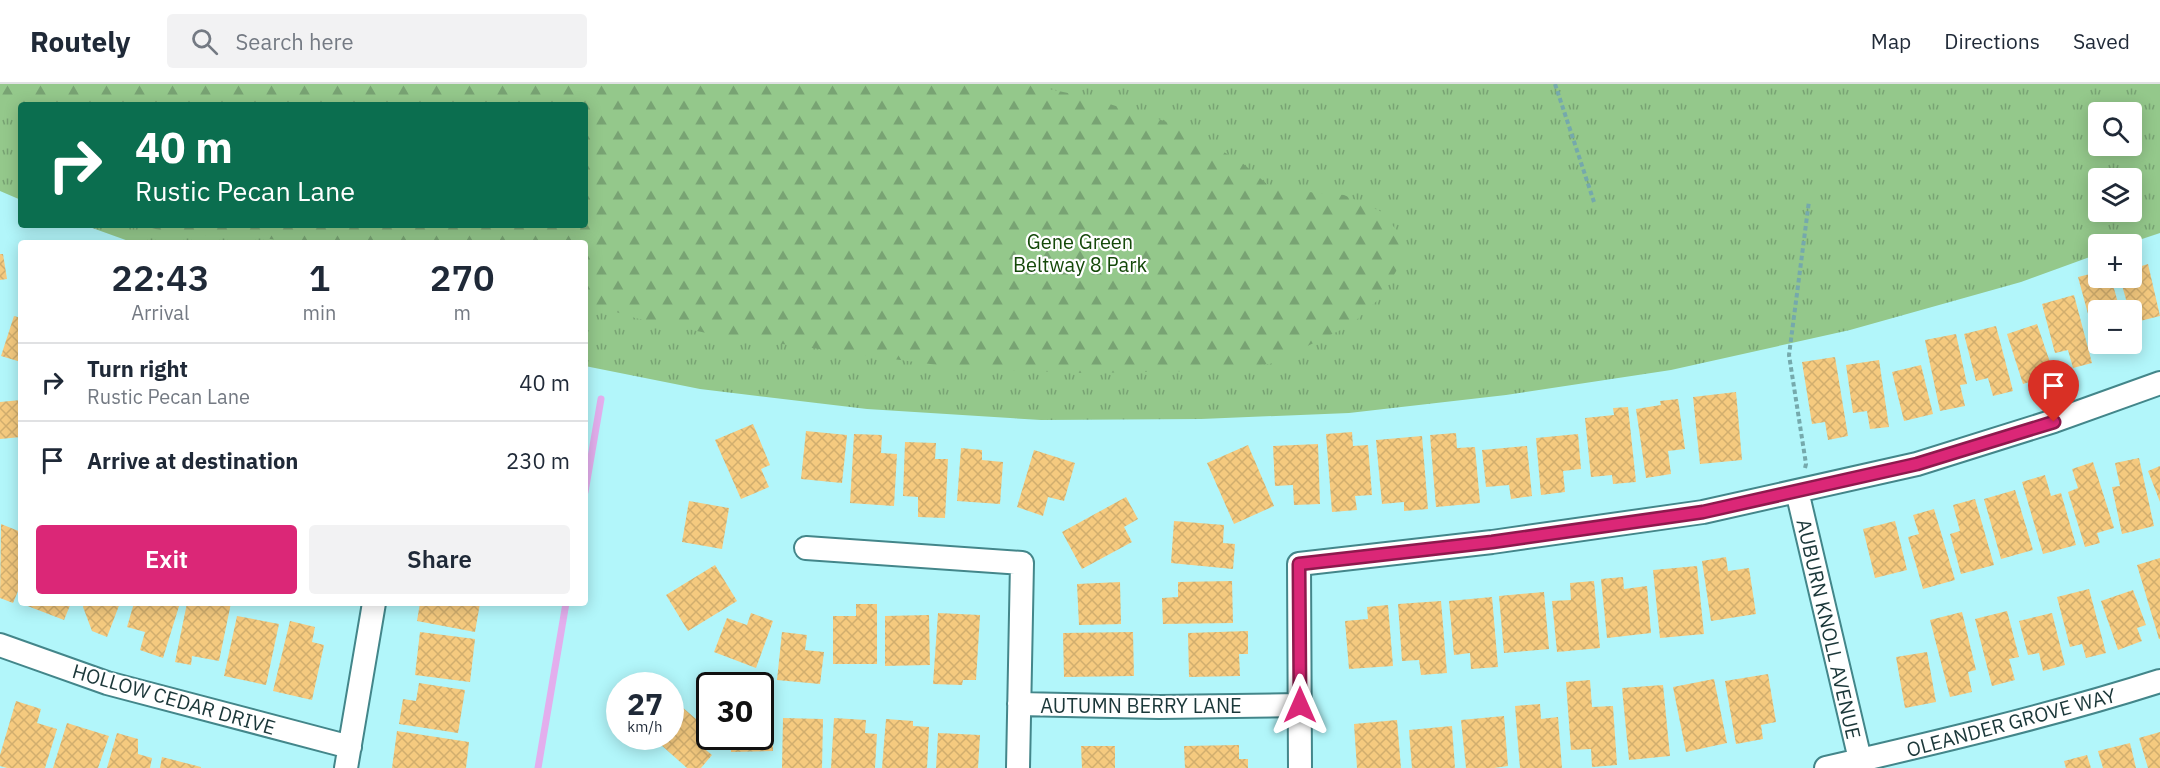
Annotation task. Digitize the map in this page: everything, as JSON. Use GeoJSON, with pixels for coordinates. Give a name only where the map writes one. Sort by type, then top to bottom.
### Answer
{"type":"FeatureCollection","features":[{"type":"Feature","properties":{"kind":"street"},"geometry":{"type":"LineString","coordinates":[[1300,768],[1299,564],[1492,542],[1703,512],[1917,464],[2054,422],[2160,382]]}},
{"type":"Feature","properties":{"kind":"street","name":"AUBURN KNOLL AVENUE"},"geometry":{"type":"LineString","coordinates":[[1797,491],[1861,764]]}},
{"type":"Feature","properties":{"kind":"street"},"geometry":{"type":"LineString","coordinates":[[806,548],[1022,563],[1018,768]]}},
{"type":"Feature","properties":{"kind":"street"},"geometry":{"type":"LineString","coordinates":[[348,757],[373,606]]}},
{"type":"Feature","properties":{"kind":"street","name":"HOLLOW CEDAR DRIVE"},"geometry":{"type":"LineString","coordinates":[[0,645],[107,683],[348,757]]}},
{"type":"Feature","properties":{"kind":"street","name":"OLEANDER GROVE WAY"},"geometry":{"type":"LineString","coordinates":[[1826,768],[1861,764],[2160,681]]}},
{"type":"Feature","properties":{"kind":"street","name":"AUTUMN BERRY LANE"},"geometry":{"type":"LineString","coordinates":[[1019,704],[1159,708],[1300,705]]}},
{"type":"Feature","properties":{"kind":"path"},"geometry":{"type":"LineString","coordinates":[[1555,84],[1594,202]]}},
{"type":"Feature","properties":{"kind":"path"},"geometry":{"type":"LineString","coordinates":[[1797,491],[1806,464],[1790,355],[1809,201]]}},
{"type":"Feature","properties":{"kind":"green space","name":"Gene Green Beltway 8 Park"},"geometry":{"type":"Polygon","coordinates":[[[0,84],[2160,84],[2160,233],[2142,239],[2142,234],[2088,234],[2088,258],[2021,282],[1850,330],[1671,370],[1506,395],[1349,413],[1201,419],[1041,420],[867,409],[700,389],[588,367],[588,240],[126,240],[92,228],[588,228],[588,102],[18,102],[18,199],[0,191],[0,84]]]}},
{"type":"Feature","properties":{"kind":"green space"},"geometry":{"type":"Polygon","coordinates":[[[0,84],[1025,84],[1087,97],[1177,125],[1241,162],[1273,189],[1344,195],[1380,211],[1400,234],[1402,261],[1381,297],[1351,325],[1270,364],[1204,371],[1086,373],[967,369],[716,335],[635,318],[588,303],[588,240],[279,240],[223,233],[201,236],[178,235],[152,228],[588,228],[588,102],[18,102],[18,107],[0,99],[0,84]]]}},
{"type":"Feature","properties":{"kind":"building"},"geometry":{"type":"Polygon","coordinates":[[[0,254],[3,254],[7,279],[0,280],[0,254]]]}},
{"type":"Feature","properties":{"kind":"building"},"geometry":{"type":"Polygon","coordinates":[[[2148,264],[2160,316],[2142,320],[2142,300],[2126,300],[2123,288],[2142,288],[2142,266],[2148,264]]]}},
{"type":"Feature","properties":{"kind":"building"},"geometry":{"type":"Polygon","coordinates":[[[2088,274],[2088,288],[2114,288],[2117,300],[2088,300],[2088,314],[2078,277],[2088,274]]]}},
{"type":"Feature","properties":{"kind":"building"},"geometry":{"type":"Polygon","coordinates":[[[2074,295],[2092,363],[2073,368],[2068,350],[2055,353],[2042,304],[2074,295]]]}},
{"type":"Feature","properties":{"kind":"building"},"geometry":{"type":"Polygon","coordinates":[[[14,316],[18,317],[18,361],[1,356],[14,316]]]}},
{"type":"Feature","properties":{"kind":"building"},"geometry":{"type":"Polygon","coordinates":[[[2037,324],[2054,374],[2023,384],[2007,334],[2037,324]]]}},
{"type":"Feature","properties":{"kind":"building"},"geometry":{"type":"Polygon","coordinates":[[[1996,326],[2013,391],[1993,396],[1988,378],[1976,381],[1964,334],[1996,326]]]}},
{"type":"Feature","properties":{"kind":"building"},"geometry":{"type":"Polygon","coordinates":[[[1956,334],[1967,384],[1960,385],[1965,406],[1940,411],[1925,340],[1956,334]]]}},
{"type":"Feature","properties":{"kind":"building"},"geometry":{"type":"Polygon","coordinates":[[[1835,357],[1848,436],[1828,440],[1825,422],[1812,424],[1802,362],[1835,357]]]}},
{"type":"Feature","properties":{"kind":"building"},"geometry":{"type":"Polygon","coordinates":[[[1879,360],[1889,427],[1870,429],[1867,411],[1853,413],[1846,365],[1879,360]]]}},
{"type":"Feature","properties":{"kind":"building"},"geometry":{"type":"Polygon","coordinates":[[[1921,365],[1933,414],[1904,421],[1892,372],[1921,365]]]}},
{"type":"Feature","properties":{"kind":"building"},"geometry":{"type":"Polygon","coordinates":[[[1736,392],[1742,460],[1700,464],[1693,397],[1736,392]]]}},
{"type":"Feature","properties":{"kind":"building"},"geometry":{"type":"Polygon","coordinates":[[[1678,399],[1685,449],[1668,451],[1671,474],[1646,478],[1636,409],[1661,405],[1660,401],[1678,399]]]}},
{"type":"Feature","properties":{"kind":"building"},"geometry":{"type":"Polygon","coordinates":[[[18,400],[18,437],[0,439],[0,402],[18,400]]]}},
{"type":"Feature","properties":{"kind":"building"},"geometry":{"type":"Polygon","coordinates":[[[1628,407],[1636,482],[1613,484],[1612,475],[1591,477],[1585,418],[1614,415],[1613,408],[1628,407]]]}},
{"type":"Feature","properties":{"kind":"building"},"geometry":{"type":"Polygon","coordinates":[[[753,424],[770,465],[761,469],[769,487],[741,499],[715,440],[753,424]]]}},
{"type":"Feature","properties":{"kind":"building"},"geometry":{"type":"Polygon","coordinates":[[[806,431],[847,435],[842,483],[801,479],[806,431]]]}},
{"type":"Feature","properties":{"kind":"building"},"geometry":{"type":"Polygon","coordinates":[[[1352,432],[1353,446],[1368,445],[1372,495],[1355,496],[1357,510],[1332,512],[1326,434],[1352,432]]]}},
{"type":"Feature","properties":{"kind":"building"},"geometry":{"type":"Polygon","coordinates":[[[1456,433],[1457,448],[1475,447],[1480,503],[1436,507],[1430,435],[1456,433]]]}},
{"type":"Feature","properties":{"kind":"building"},"geometry":{"type":"Polygon","coordinates":[[[854,434],[882,435],[881,453],[897,454],[894,506],[850,503],[854,434]]]}},
{"type":"Feature","properties":{"kind":"building"},"geometry":{"type":"Polygon","coordinates":[[[1578,434],[1581,469],[1563,471],[1565,492],[1541,495],[1536,438],[1578,434]]]}},
{"type":"Feature","properties":{"kind":"building"},"geometry":{"type":"Polygon","coordinates":[[[1422,436],[1428,509],[1404,511],[1404,502],[1382,504],[1376,440],[1422,436]]]}},
{"type":"Feature","properties":{"kind":"building"},"geometry":{"type":"Polygon","coordinates":[[[905,442],[936,443],[935,459],[948,459],[945,518],[918,517],[918,497],[903,496],[905,442]]]}},
{"type":"Feature","properties":{"kind":"building"},"geometry":{"type":"Polygon","coordinates":[[[1318,444],[1320,504],[1294,505],[1293,485],[1275,486],[1273,446],[1318,444]]]}},
{"type":"Feature","properties":{"kind":"building"},"geometry":{"type":"Polygon","coordinates":[[[1248,445],[1274,506],[1234,524],[1207,463],[1248,445]]]}},
{"type":"Feature","properties":{"kind":"building"},"geometry":{"type":"Polygon","coordinates":[[[1527,446],[1532,496],[1511,499],[1509,485],[1486,487],[1482,450],[1527,446]]]}},
{"type":"Feature","properties":{"kind":"building"},"geometry":{"type":"Polygon","coordinates":[[[961,448],[982,450],[982,460],[1003,462],[1000,504],[957,501],[961,448]]]}},
{"type":"Feature","properties":{"kind":"building"},"geometry":{"type":"Polygon","coordinates":[[[1034,450],[1075,463],[1064,501],[1048,497],[1043,516],[1017,507],[1034,450]]]}},
{"type":"Feature","properties":{"kind":"building"},"geometry":{"type":"Polygon","coordinates":[[[2139,458],[2154,526],[2122,534],[2112,487],[2120,486],[2115,463],[2139,458]]]}},
{"type":"Feature","properties":{"kind":"building"},"geometry":{"type":"Polygon","coordinates":[[[2093,462],[2114,528],[2097,533],[2100,543],[2085,547],[2068,492],[2078,488],[2072,469],[2093,462]]]}},
{"type":"Feature","properties":{"kind":"building"},"geometry":{"type":"Polygon","coordinates":[[[2160,466],[2160,502],[2148,471],[2160,466]]]}},
{"type":"Feature","properties":{"kind":"building"},"geometry":{"type":"Polygon","coordinates":[[[2045,475],[2051,496],[2061,493],[2076,545],[2043,554],[2022,482],[2045,475]]]}},
{"type":"Feature","properties":{"kind":"building"},"geometry":{"type":"Polygon","coordinates":[[[2015,490],[2033,550],[2001,559],[1984,499],[2015,490]]]}},
{"type":"Feature","properties":{"kind":"building"},"geometry":{"type":"Polygon","coordinates":[[[1126,497],[1138,519],[1124,527],[1132,542],[1082,569],[1062,532],[1126,497]]]}},
{"type":"Feature","properties":{"kind":"building"},"geometry":{"type":"Polygon","coordinates":[[[1975,499],[1994,565],[1961,574],[1950,534],[1960,531],[1953,505],[1975,499]]]}},
{"type":"Feature","properties":{"kind":"building"},"geometry":{"type":"Polygon","coordinates":[[[689,501],[729,508],[722,549],[682,542],[689,501]]]}},
{"type":"Feature","properties":{"kind":"building"},"geometry":{"type":"Polygon","coordinates":[[[1934,509],[1955,580],[1923,589],[1908,537],[1919,534],[1913,515],[1934,509]]]}},
{"type":"Feature","properties":{"kind":"building"},"geometry":{"type":"Polygon","coordinates":[[[1174,521],[1224,525],[1223,543],[1235,544],[1233,569],[1171,563],[1174,521]]]}},
{"type":"Feature","properties":{"kind":"building"},"geometry":{"type":"Polygon","coordinates":[[[1895,521],[1907,570],[1875,578],[1863,529],[1895,521]]]}},
{"type":"Feature","properties":{"kind":"building"},"geometry":{"type":"Polygon","coordinates":[[[1,524],[18,531],[18,591],[13,603],[0,598],[1,524]]]}},
{"type":"Feature","properties":{"kind":"building"},"geometry":{"type":"Polygon","coordinates":[[[1726,557],[1728,571],[1749,568],[1756,614],[1711,621],[1702,561],[1726,557]]]}},
{"type":"Feature","properties":{"kind":"building"},"geometry":{"type":"Polygon","coordinates":[[[2160,558],[2160,639],[2159,639],[2137,565],[2160,558]]]}},
{"type":"Feature","properties":{"kind":"building"},"geometry":{"type":"Polygon","coordinates":[[[715,565],[737,601],[688,631],[666,595],[715,565]]]}},
{"type":"Feature","properties":{"kind":"building"},"geometry":{"type":"Polygon","coordinates":[[[1697,566],[1704,634],[1660,638],[1653,570],[1697,566]]]}},
{"type":"Feature","properties":{"kind":"building"},"geometry":{"type":"Polygon","coordinates":[[[1623,577],[1624,589],[1647,586],[1651,633],[1607,638],[1601,579],[1623,577]]]}},
{"type":"Feature","properties":{"kind":"building"},"geometry":{"type":"Polygon","coordinates":[[[1232,581],[1233,623],[1163,624],[1162,598],[1178,597],[1178,582],[1232,581]]]}},
{"type":"Feature","properties":{"kind":"building"},"geometry":{"type":"Polygon","coordinates":[[[1594,581],[1600,648],[1557,652],[1552,601],[1571,600],[1570,583],[1594,581]]]}},
{"type":"Feature","properties":{"kind":"building"},"geometry":{"type":"Polygon","coordinates":[[[1120,582],[1121,624],[1079,625],[1077,584],[1120,582]]]}},
{"type":"Feature","properties":{"kind":"building"},"geometry":{"type":"Polygon","coordinates":[[[2089,589],[2106,653],[2086,658],[2082,644],[2070,647],[2057,597],[2089,589]]]}},
{"type":"Feature","properties":{"kind":"building"},"geometry":{"type":"Polygon","coordinates":[[[2133,590],[2146,625],[2137,628],[2142,641],[2118,650],[2101,601],[2133,590]]]}},
{"type":"Feature","properties":{"kind":"building"},"geometry":{"type":"Polygon","coordinates":[[[1544,592],[1549,649],[1504,653],[1499,596],[1544,592]]]}},
{"type":"Feature","properties":{"kind":"building"},"geometry":{"type":"Polygon","coordinates":[[[1492,597],[1498,667],[1471,669],[1470,653],[1454,655],[1449,601],[1492,597]]]}},
{"type":"Feature","properties":{"kind":"building"},"geometry":{"type":"Polygon","coordinates":[[[1441,601],[1447,673],[1421,675],[1419,660],[1402,661],[1398,604],[1441,601]]]}},
{"type":"Feature","properties":{"kind":"building"},"geometry":{"type":"Polygon","coordinates":[[[856,604],[877,604],[877,664],[833,664],[833,616],[856,616],[856,604]]]}},
{"type":"Feature","properties":{"kind":"building"},"geometry":{"type":"Polygon","coordinates":[[[1388,605],[1393,666],[1349,669],[1345,621],[1368,619],[1367,607],[1388,605]]]}},
{"type":"Feature","properties":{"kind":"building"},"geometry":{"type":"Polygon","coordinates":[[[28,606],[70,606],[64,620],[28,606]]]}},
{"type":"Feature","properties":{"kind":"building"},"geometry":{"type":"Polygon","coordinates":[[[119,606],[107,637],[92,631],[83,607],[119,606]]]}},
{"type":"Feature","properties":{"kind":"building"},"geometry":{"type":"Polygon","coordinates":[[[133,606],[179,606],[163,658],[140,650],[145,632],[127,627],[133,606]]]}},
{"type":"Feature","properties":{"kind":"building"},"geometry":{"type":"Polygon","coordinates":[[[186,606],[230,606],[219,661],[192,656],[191,665],[175,662],[186,606]]]}},
{"type":"Feature","properties":{"kind":"building"},"geometry":{"type":"Polygon","coordinates":[[[420,606],[479,606],[475,632],[417,621],[420,606]]]}},
{"type":"Feature","properties":{"kind":"building"},"geometry":{"type":"Polygon","coordinates":[[[2007,611],[2019,657],[2009,659],[2015,680],[1992,686],[1975,619],[2007,611]]]}},
{"type":"Feature","properties":{"kind":"building"},"geometry":{"type":"Polygon","coordinates":[[[1962,612],[1976,670],[1968,672],[1972,692],[1950,697],[1930,620],[1962,612]]]}},
{"type":"Feature","properties":{"kind":"building"},"geometry":{"type":"Polygon","coordinates":[[[751,613],[773,621],[756,668],[714,652],[727,618],[747,625],[751,613]]]}},
{"type":"Feature","properties":{"kind":"building"},"geometry":{"type":"Polygon","coordinates":[[[938,613],[980,615],[976,680],[963,680],[962,685],[933,684],[938,613]]]}},
{"type":"Feature","properties":{"kind":"building"},"geometry":{"type":"Polygon","coordinates":[[[2052,613],[2065,665],[2043,671],[2039,653],[2028,655],[2019,621],[2052,613]]]}},
{"type":"Feature","properties":{"kind":"building"},"geometry":{"type":"Polygon","coordinates":[[[929,615],[930,665],[885,666],[885,616],[929,615]]]}},
{"type":"Feature","properties":{"kind":"building"},"geometry":{"type":"Polygon","coordinates":[[[237,616],[279,624],[266,685],[224,676],[237,616]]]}},
{"type":"Feature","properties":{"kind":"building"},"geometry":{"type":"Polygon","coordinates":[[[290,621],[315,627],[312,642],[324,645],[312,700],[273,691],[290,621]]]}},
{"type":"Feature","properties":{"kind":"building"},"geometry":{"type":"Polygon","coordinates":[[[1248,631],[1248,654],[1239,654],[1240,676],[1189,677],[1188,633],[1248,631]]]}},
{"type":"Feature","properties":{"kind":"building"},"geometry":{"type":"Polygon","coordinates":[[[420,632],[475,639],[470,682],[415,675],[420,632]]]}},
{"type":"Feature","properties":{"kind":"building"},"geometry":{"type":"Polygon","coordinates":[[[782,632],[807,635],[805,650],[824,652],[820,684],[777,680],[782,632]]]}},
{"type":"Feature","properties":{"kind":"building"},"geometry":{"type":"Polygon","coordinates":[[[1133,632],[1134,676],[1064,677],[1063,633],[1133,632]]]}},
{"type":"Feature","properties":{"kind":"building"},"geometry":{"type":"Polygon","coordinates":[[[1927,652],[1936,702],[1905,708],[1896,657],[1927,652]]]}},
{"type":"Feature","properties":{"kind":"building"},"geometry":{"type":"Polygon","coordinates":[[[1768,674],[1776,722],[1761,725],[1763,739],[1736,744],[1725,681],[1768,674]]]}},
{"type":"Feature","properties":{"kind":"building"},"geometry":{"type":"Polygon","coordinates":[[[1714,679],[1727,743],[1686,752],[1673,687],[1714,679]]]}},
{"type":"Feature","properties":{"kind":"building"},"geometry":{"type":"Polygon","coordinates":[[[1590,680],[1592,707],[1613,706],[1617,765],[1592,767],[1591,749],[1571,750],[1566,682],[1590,680]]]}},
{"type":"Feature","properties":{"kind":"building"},"geometry":{"type":"Polygon","coordinates":[[[419,683],[465,690],[458,733],[399,724],[403,699],[416,701],[419,683]]]}},
{"type":"Feature","properties":{"kind":"building"},"geometry":{"type":"Polygon","coordinates":[[[1663,685],[1670,756],[1629,760],[1622,688],[1663,685]]]}},
{"type":"Feature","properties":{"kind":"building"},"geometry":{"type":"Polygon","coordinates":[[[16,701],[41,709],[37,723],[57,729],[45,768],[0,766],[0,755],[16,701]]]}},
{"type":"Feature","properties":{"kind":"building"},"geometry":{"type":"Polygon","coordinates":[[[1540,704],[1541,719],[1558,717],[1562,768],[1520,768],[1515,706],[1540,704]]]}},
{"type":"Feature","properties":{"kind":"building"},"geometry":{"type":"Polygon","coordinates":[[[684,709],[696,719],[696,750],[706,750],[712,755],[701,768],[687,768],[667,750],[684,750],[684,709]]]}},
{"type":"Feature","properties":{"kind":"building"},"geometry":{"type":"Polygon","coordinates":[[[1504,716],[1508,766],[1466,768],[1461,720],[1504,716]]]}},
{"type":"Feature","properties":{"kind":"building"},"geometry":{"type":"Polygon","coordinates":[[[783,718],[823,719],[822,768],[782,768],[783,718]]]}},
{"type":"Feature","properties":{"kind":"building"},"geometry":{"type":"Polygon","coordinates":[[[834,718],[866,720],[865,733],[877,734],[875,768],[831,768],[834,718]]]}},
{"type":"Feature","properties":{"kind":"building"},"geometry":{"type":"Polygon","coordinates":[[[886,719],[913,721],[913,726],[929,727],[927,768],[882,768],[886,719]]]}},
{"type":"Feature","properties":{"kind":"building"},"geometry":{"type":"Polygon","coordinates":[[[1397,720],[1401,768],[1357,768],[1354,724],[1397,720]]]}},
{"type":"Feature","properties":{"kind":"building"},"geometry":{"type":"Polygon","coordinates":[[[67,723],[109,736],[98,768],[53,768],[67,723]]]}},
{"type":"Feature","properties":{"kind":"building"},"geometry":{"type":"Polygon","coordinates":[[[1452,726],[1455,768],[1412,768],[1409,730],[1452,726]]]}},
{"type":"Feature","properties":{"kind":"building"},"geometry":{"type":"Polygon","coordinates":[[[397,731],[469,742],[466,768],[392,768],[397,731]]]}},
{"type":"Feature","properties":{"kind":"building"},"geometry":{"type":"Polygon","coordinates":[[[2160,732],[2160,768],[2148,768],[2139,738],[2160,732]]]}},
{"type":"Feature","properties":{"kind":"building"},"geometry":{"type":"Polygon","coordinates":[[[117,733],[138,739],[138,754],[152,758],[150,768],[107,768],[117,733]]]}},
{"type":"Feature","properties":{"kind":"building"},"geometry":{"type":"Polygon","coordinates":[[[938,733],[980,735],[978,768],[936,768],[938,733]]]}},
{"type":"Feature","properties":{"kind":"building"},"geometry":{"type":"Polygon","coordinates":[[[2130,743],[2136,768],[2103,768],[2098,751],[2130,743]]]}},
{"type":"Feature","properties":{"kind":"building"},"geometry":{"type":"Polygon","coordinates":[[[1239,745],[1239,759],[1248,759],[1248,768],[1185,768],[1184,746],[1239,745]]]}},
{"type":"Feature","properties":{"kind":"building"},"geometry":{"type":"Polygon","coordinates":[[[1081,746],[1115,746],[1115,768],[1082,768],[1081,746]]]}},
{"type":"Feature","properties":{"kind":"building"},"geometry":{"type":"Polygon","coordinates":[[[731,750],[773,750],[773,751],[731,752],[731,750]]]}},
{"type":"Feature","properties":{"kind":"building"},"geometry":{"type":"Polygon","coordinates":[[[2087,755],[2091,768],[2066,768],[2064,761],[2087,755]]]}},
{"type":"Feature","properties":{"kind":"building"},"geometry":{"type":"Polygon","coordinates":[[[162,757],[201,767],[201,768],[160,768],[162,757]]]}},
{"type":"Feature","properties":{"kind":"waterway"},"geometry":{"type":"LineString","coordinates":[[588,475],[601,399]]}},
{"type":"Feature","properties":{"kind":"waterway"},"geometry":{"type":"LineString","coordinates":[[538,768],[565,606]]}},
{"type":"Feature","properties":{"kind":"route"},"geometry":{"type":"LineString","coordinates":[[1300,705],[1299,564],[1492,542],[1703,512],[1917,464],[2054,422]]}}]}
